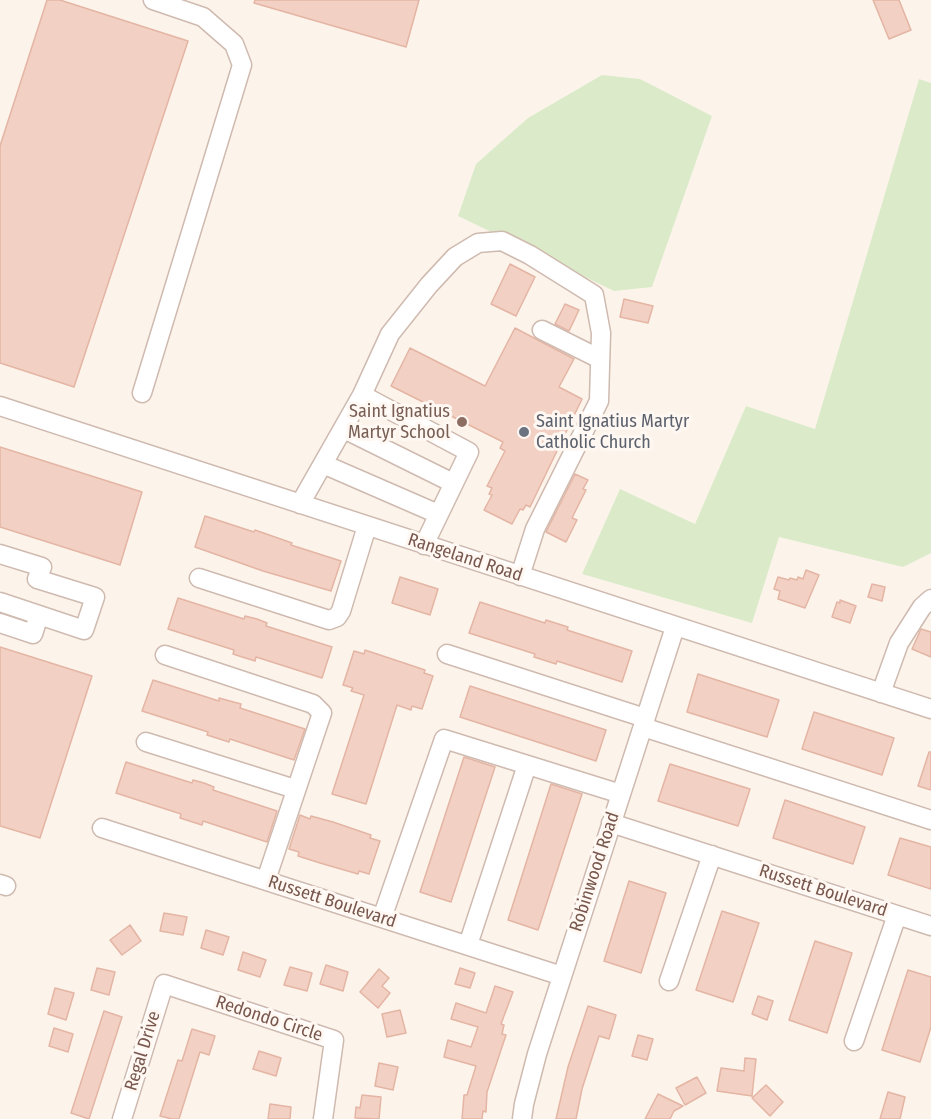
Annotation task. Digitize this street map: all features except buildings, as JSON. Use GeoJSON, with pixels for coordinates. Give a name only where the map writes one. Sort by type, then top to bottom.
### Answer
{"type":"FeatureCollection","features":[{"type":"Feature","properties":{"kind":"street"},"geometry":{"type":"LineString","coordinates":[[142,393],[242,65],[234,44],[203,17],[153,0]]}},
{"type":"Feature","properties":{"kind":"street"},"geometry":{"type":"LineString","coordinates":[[300,504],[362,395],[390,334],[429,285],[455,257],[478,243],[502,241],[539,260],[594,295],[601,333],[599,401],[535,528],[520,576]]}},
{"type":"Feature","properties":{"kind":"street"},"geometry":{"type":"LineString","coordinates":[[542,330],[600,358]]}},
{"type":"Feature","properties":{"kind":"street"},"geometry":{"type":"LineString","coordinates":[[362,395],[469,452],[424,545]]}},
{"type":"Feature","properties":{"kind":"street","name":"Rangeland Road"},"geometry":{"type":"LineString","coordinates":[[0,406],[931,709]]}},
{"type":"Feature","properties":{"kind":"street"},"geometry":{"type":"LineString","coordinates":[[344,429],[453,483]]}},
{"type":"Feature","properties":{"kind":"street"},"geometry":{"type":"LineString","coordinates":[[323,464],[438,514]]}},
{"type":"Feature","properties":{"kind":"street"},"geometry":{"type":"LineString","coordinates":[[199,578],[329,620],[337,617],[341,611],[367,526]]}},
{"type":"Feature","properties":{"kind":"street"},"geometry":{"type":"LineString","coordinates":[[0,554],[42,567],[37,579],[95,597],[84,630],[0,602]]}},
{"type":"Feature","properties":{"kind":"street"},"geometry":{"type":"LineString","coordinates":[[880,693],[899,643],[922,607],[931,599]]}},
{"type":"Feature","properties":{"kind":"street"},"geometry":{"type":"LineString","coordinates":[[0,623],[33,634],[39,615]]}},
{"type":"Feature","properties":{"kind":"street","name":"Robinwood Road"},"geometry":{"type":"LineString","coordinates":[[522,1119],[537,1054],[675,627]]}},
{"type":"Feature","properties":{"kind":"street"},"geometry":{"type":"LineString","coordinates":[[447,654],[931,820]]}},
{"type":"Feature","properties":{"kind":"street"},"geometry":{"type":"LineString","coordinates":[[165,655],[313,704],[322,713],[266,880]]}},
{"type":"Feature","properties":{"kind":"street"},"geometry":{"type":"LineString","coordinates":[[382,918],[444,739],[621,794]]}},
{"type":"Feature","properties":{"kind":"street"},"geometry":{"type":"LineString","coordinates":[[146,741],[296,789]]}},
{"type":"Feature","properties":{"kind":"street"},"geometry":{"type":"LineString","coordinates":[[468,945],[527,765]]}},
{"type":"Feature","properties":{"kind":"street","name":"Russett Boulevard"},"geometry":{"type":"LineString","coordinates":[[611,823],[931,926]]}},
{"type":"Feature","properties":{"kind":"street","name":"Russett Boulevard"},"geometry":{"type":"LineString","coordinates":[[102,828],[562,976]]}},
{"type":"Feature","properties":{"kind":"street"},"geometry":{"type":"LineString","coordinates":[[669,981],[712,855]]}},
{"type":"Feature","properties":{"kind":"street"},"geometry":{"type":"LineString","coordinates":[[854,1041],[897,915]]}},
{"type":"Feature","properties":{"kind":"street","name":"Regal Drive"},"geometry":{"type":"LineString","coordinates":[[122,1119],[164,984]]}},
{"type":"Feature","properties":{"kind":"street","name":"Redondo Circle"},"geometry":{"type":"LineString","coordinates":[[164,984],[334,1040],[323,1119]]}},
{"type":"Feature","properties":{"kind":"green space"},"geometry":{"type":"Polygon","coordinates":[[[602,75],[640,79],[712,116],[652,287],[614,291],[458,216],[476,164],[528,118],[602,75]]]}},
{"type":"Feature","properties":{"kind":"green space"},"geometry":{"type":"Polygon","coordinates":[[[919,79],[931,83],[931,553],[903,567],[779,537],[752,623],[582,574],[620,489],[695,524],[746,406],[815,429],[919,79]]]}},
{"type":"Feature","properties":{"kind":"place","name":"Saint Ignatius Martyr School"},"geometry":{"type":"Point","coordinates":[462,422]}},
{"type":"Feature","properties":{"kind":"place","name":"Saint Ignatius Martyr Catholic Church"},"geometry":{"type":"Point","coordinates":[524,432]}}]}
